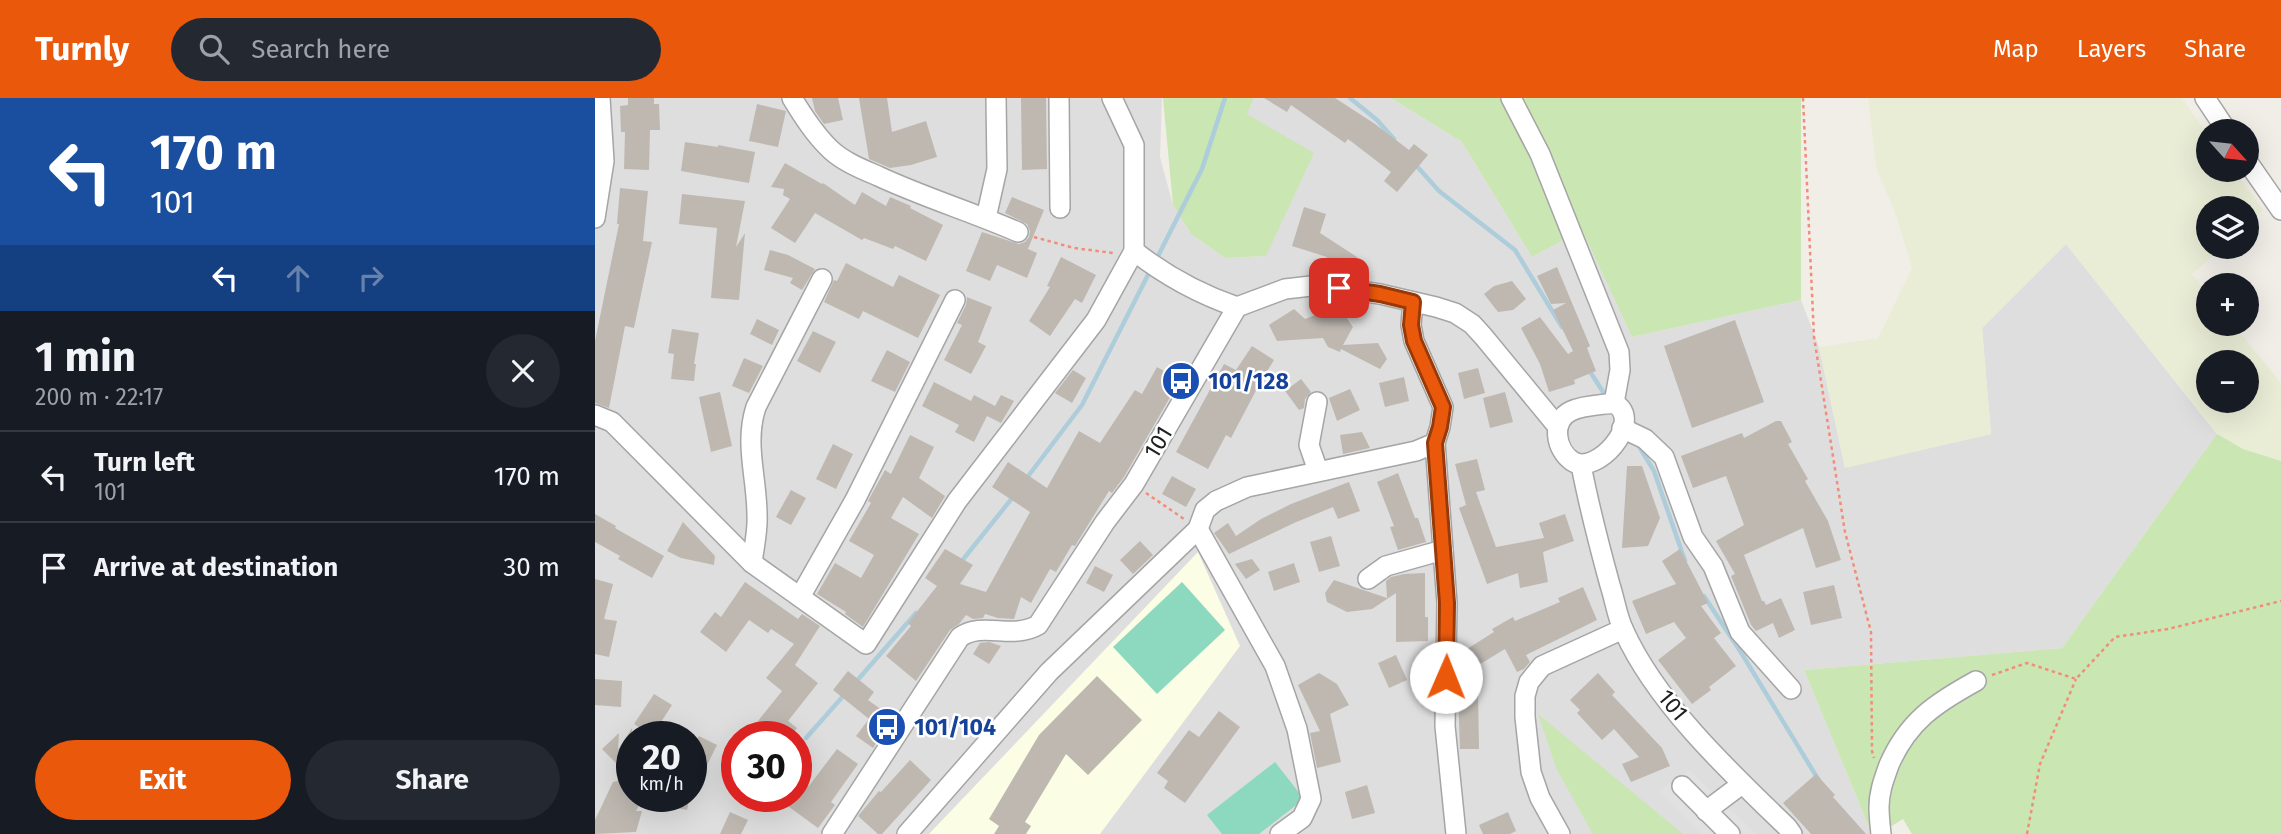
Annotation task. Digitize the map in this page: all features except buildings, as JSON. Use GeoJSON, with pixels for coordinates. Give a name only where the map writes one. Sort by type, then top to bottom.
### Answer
{"type":"FeatureCollection","features":[{"type":"Feature","properties":{"kind":"street"},"geometry":{"type":"LineString","coordinates":[[595,218],[604,161],[600,98]]}},
{"type":"Feature","properties":{"kind":"street"},"geometry":{"type":"LineString","coordinates":[[792,98],[819,137],[832,151],[850,163],[911,192],[1018,232]]}},
{"type":"Feature","properties":{"kind":"street"},"geometry":{"type":"LineString","coordinates":[[986,218],[997,169],[996,98]]}},
{"type":"Feature","properties":{"kind":"street"},"geometry":{"type":"LineString","coordinates":[[1059,98],[1061,208]]}},
{"type":"Feature","properties":{"kind":"street"},"geometry":{"type":"LineString","coordinates":[[595,415],[612,422],[752,563],[866,644],[957,501],[1096,320],[1134,251],[1134,145],[1112,98]]}},
{"type":"Feature","properties":{"kind":"street"},"geometry":{"type":"LineString","coordinates":[[1511,98],[1540,154],[1619,352],[1620,370],[1614,403]]}},
{"type":"Feature","properties":{"kind":"street"},"geometry":{"type":"LineString","coordinates":[[2205,98],[2219,119]]}},
{"type":"Feature","properties":{"kind":"street"},"geometry":{"type":"LineString","coordinates":[[2259,178],[2281,210]]}},
{"type":"Feature","properties":{"kind":"street"},"geometry":{"type":"LineString","coordinates":[[1134,251],[1181,283],[1237,307],[1285,289],[1311,286],[1380,294],[1455,313],[1472,324],[1558,427]]}},
{"type":"Feature","properties":{"kind":"street"},"geometry":{"type":"LineString","coordinates":[[752,563],[758,516],[749,442],[751,424],[756,407],[822,279]]}},
{"type":"Feature","properties":{"kind":"street"},"geometry":{"type":"LineString","coordinates":[[800,597],[855,500],[955,300]]}},
{"type":"Feature","properties":{"kind":"street"},"geometry":{"type":"LineString","coordinates":[[1413,302],[1411,325],[1414,341],[1443,407],[1435,443],[1447,603],[1445,726],[1456,834]]}},
{"type":"Feature","properties":{"kind":"street","name":"101"},"geometry":{"type":"LineString","coordinates":[[832,834],[960,637],[968,631],[1027,632],[1038,625],[1133,484],[1237,307]]}},
{"type":"Feature","properties":{"kind":"street"},"geometry":{"type":"LineString","coordinates":[[1317,402],[1309,445],[1318,471]]}},
{"type":"Feature","properties":{"kind":"street"},"geometry":{"type":"LineString","coordinates":[[1614,403],[1626,418],[1616,444],[1593,462],[1581,465],[1574,463],[1560,447],[1556,435],[1563,417],[1570,411],[1614,403]]}},
{"type":"Feature","properties":{"kind":"street"},"geometry":{"type":"LineString","coordinates":[[1622,428],[1645,439],[1664,457],[1693,537],[1713,566],[1740,632],[1791,689]]}},
{"type":"Feature","properties":{"kind":"street"},"geometry":{"type":"LineString","coordinates":[[907,834],[1049,672],[1198,529],[1205,510],[1247,487],[1416,451],[1435,443]]}},
{"type":"Feature","properties":{"kind":"street","name":"101"},"geometry":{"type":"LineString","coordinates":[[1581,465],[1594,527],[1623,629],[1647,672],[1678,714],[1792,834]]}},
{"type":"Feature","properties":{"kind":"street"},"geometry":{"type":"LineString","coordinates":[[1198,529],[1275,666],[1297,729],[1311,799],[1302,818],[1280,834]]}},
{"type":"Feature","properties":{"kind":"street"},"geometry":{"type":"LineString","coordinates":[[1368,579],[1386,566],[1443,550]]}},
{"type":"Feature","properties":{"kind":"street"},"geometry":{"type":"LineString","coordinates":[[1560,834],[1540,798],[1531,772],[1525,717],[1525,696],[1529,682],[1542,666],[1623,629]]}},
{"type":"Feature","properties":{"kind":"street"},"geometry":{"type":"LineString","coordinates":[[1881,834],[1881,785],[1904,736],[1921,716],[1945,698],[1976,681]]}},
{"type":"Feature","properties":{"kind":"street"},"geometry":{"type":"LineString","coordinates":[[1706,811],[1742,784]]}},
{"type":"Feature","properties":{"kind":"street"},"geometry":{"type":"LineString","coordinates":[[1682,786],[1730,834]]}},
{"type":"Feature","properties":{"kind":"path"},"geometry":{"type":"LineString","coordinates":[[1803,98],[1814,337],[1845,532],[1871,632],[1872,751],[1881,785]]}},
{"type":"Feature","properties":{"kind":"path"},"geometry":{"type":"LineString","coordinates":[[1018,232],[1074,248],[1125,254],[1134,251]]}},
{"type":"Feature","properties":{"kind":"path"},"geometry":{"type":"LineString","coordinates":[[1133,484],[1198,529]]}},
{"type":"Feature","properties":{"kind":"path"},"geometry":{"type":"LineString","coordinates":[[2027,834],[2040,764],[2076,678],[2115,637],[2168,629],[2281,601]]}},
{"type":"Feature","properties":{"kind":"path"},"geometry":{"type":"LineString","coordinates":[[1976,681],[2027,663],[2076,678]]}},
{"type":"Feature","properties":{"kind":"shaded area"},"geometry":{"type":"Polygon","coordinates":[[[595,98],[1162,98],[1160,157],[1173,205],[1191,234],[1225,258],[1266,256],[1247,113],[1254,98],[1391,98],[1462,142],[1532,257],[1582,230],[1632,337],[1801,300],[1819,347],[1845,467],[1991,434],[1982,328],[2066,244],[2196,408],[2196,413],[2200,413],[2217,434],[2062,648],[1804,670],[1872,834],[595,834],[595,98]]]}},
{"type":"Feature","properties":{"kind":"shaded area"},"geometry":{"type":"Polygon","coordinates":[[[1868,98],[2182,98],[2197,119],[2196,182],[2243,182],[2253,196],[2196,196],[2196,259],[2209,259],[2192,274],[2196,279],[2196,336],[2243,336],[2254,350],[2196,350],[2196,408],[2066,244],[1982,328],[1991,434],[1845,468],[1819,347],[1878,338],[1912,268],[1897,218],[1876,167],[1868,98]]]}},
{"type":"Feature","properties":{"kind":"shaded area"},"geometry":{"type":"Polygon","coordinates":[[[2259,356],[2281,383],[2281,461],[2243,449],[2217,434],[2200,413],[2259,413],[2259,356]]]}},
{"type":"Feature","properties":{"kind":"shaded area"},"geometry":{"type":"Polygon","coordinates":[[[1198,552],[1240,646],[1100,834],[929,834],[1198,552]]]}},
{"type":"Feature","properties":{"kind":"shaded area"},"geometry":{"type":"Polygon","coordinates":[[[1689,770],[1756,834],[1702,834],[1659,791],[1689,770]]]}},
{"type":"Feature","properties":{"kind":"green space"},"geometry":{"type":"Polygon","coordinates":[[[1163,98],[1254,98],[1247,114],[1314,153],[1266,256],[1225,258],[1191,234],[1173,205],[1163,98]]]}},
{"type":"Feature","properties":{"kind":"green space"},"geometry":{"type":"Polygon","coordinates":[[[1391,98],[1801,98],[1801,300],[1632,337],[1582,230],[1532,257],[1462,142],[1391,98]]]}},
{"type":"Feature","properties":{"kind":"green space"},"geometry":{"type":"Polygon","coordinates":[[[2217,434],[2243,449],[2281,461],[2281,834],[1912,834],[1903,819],[1879,834],[1872,834],[1804,670],[2062,648],[2217,434]]]}},
{"type":"Feature","properties":{"kind":"green space"},"geometry":{"type":"Polygon","coordinates":[[[1182,582],[1225,630],[1157,694],[1113,647],[1182,582]]]}},
{"type":"Feature","properties":{"kind":"green space"},"geometry":{"type":"Polygon","coordinates":[[[1538,714],[1683,834],[1593,834],[1557,770],[1538,714]]]}},
{"type":"Feature","properties":{"kind":"green space"},"geometry":{"type":"Polygon","coordinates":[[[1275,762],[1304,799],[1259,834],[1222,834],[1207,815],[1275,762]]]}},
{"type":"Feature","properties":{"kind":"waterway"},"geometry":{"type":"LineString","coordinates":[[1156,260],[1202,169],[1225,98]]}},
{"type":"Feature","properties":{"kind":"waterway"},"geometry":{"type":"LineString","coordinates":[[1350,98],[1377,120],[1394,139]]}},
{"type":"Feature","properties":{"kind":"waterway"},"geometry":{"type":"LineString","coordinates":[[1415,164],[1439,191],[1515,250],[1562,327]]}},
{"type":"Feature","properties":{"kind":"waterway"},"geometry":{"type":"LineString","coordinates":[[1026,479],[1082,405],[1150,271]]}},
{"type":"Feature","properties":{"kind":"waterway"},"geometry":{"type":"LineString","coordinates":[[1589,370],[1607,398]]}},
{"type":"Feature","properties":{"kind":"waterway"},"geometry":{"type":"LineString","coordinates":[[1637,443],[1654,471],[1685,561]]}},
{"type":"Feature","properties":{"kind":"waterway"},"geometry":{"type":"LineString","coordinates":[[961,562],[1013,497]]}},
{"type":"Feature","properties":{"kind":"waterway"},"geometry":{"type":"LineString","coordinates":[[1704,596],[1818,779]]}},
{"type":"Feature","properties":{"kind":"waterway"},"geometry":{"type":"LineString","coordinates":[[855,683],[916,613]]}},
{"type":"Feature","properties":{"kind":"waterway"},"geometry":{"type":"LineString","coordinates":[[812,731],[845,694]]}},
{"type":"Feature","properties":{"kind":"place","name":"101/128"},"geometry":{"type":"Point","coordinates":[1181,381]}},
{"type":"Feature","properties":{"kind":"place","name":"101/104"},"geometry":{"type":"Point","coordinates":[887,727]}},
{"type":"Feature","properties":{"kind":"route"},"geometry":{"type":"LineString","coordinates":[[1339,288],[1413,302],[1411,325],[1414,341],[1443,407],[1435,443],[1447,603],[1446,677]]}}]}
